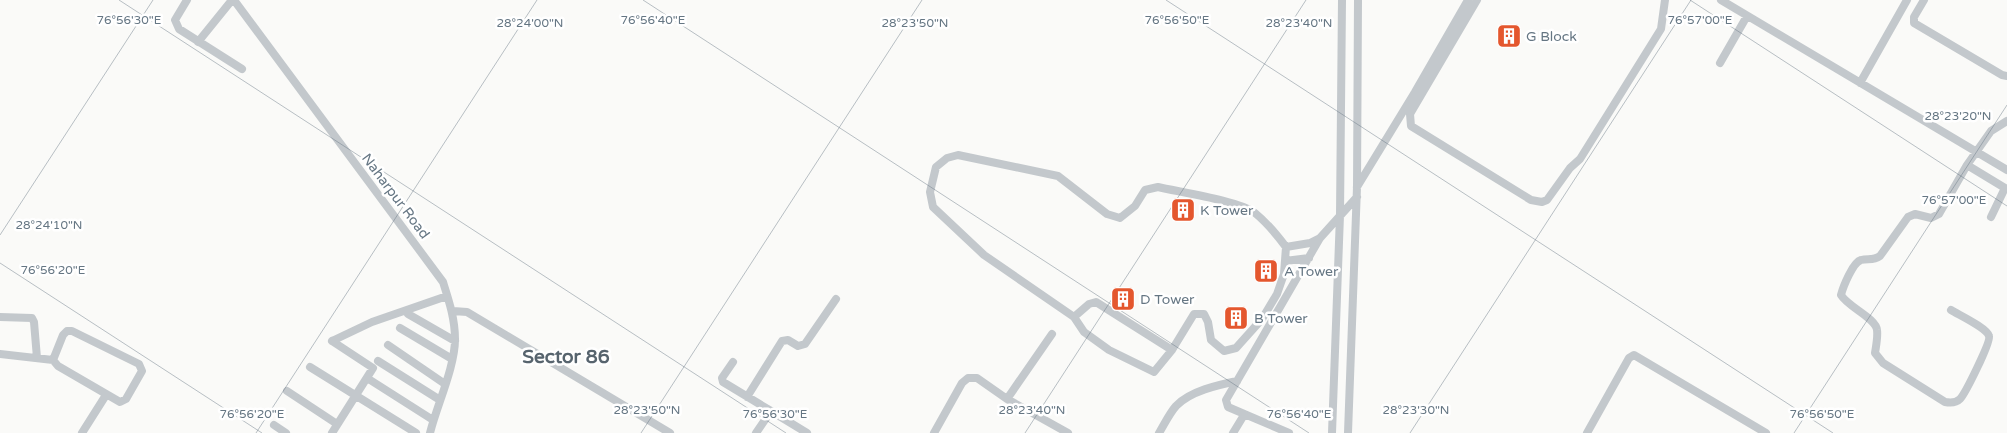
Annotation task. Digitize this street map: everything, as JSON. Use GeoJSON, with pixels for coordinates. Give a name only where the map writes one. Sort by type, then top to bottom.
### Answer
{"type":"FeatureCollection","features":[{"type":"Feature","properties":{"kind":"street"},"geometry":{"type":"LineString","coordinates":[[187,0],[177,14],[175,24],[179,29],[242,68]]}},
{"type":"Feature","properties":{"kind":"street"},"geometry":{"type":"LineString","coordinates":[[198,42],[233,0]]}},
{"type":"Feature","properties":{"kind":"street","name":"Naharpur Road"},"geometry":{"type":"LineString","coordinates":[[233,0],[443,282],[452,311],[455,341],[452,359],[430,433]]}},
{"type":"Feature","properties":{"kind":"street"},"geometry":{"type":"LineString","coordinates":[[1332,433],[1340,215],[1342,0]]}},
{"type":"Feature","properties":{"kind":"street"},"geometry":{"type":"LineString","coordinates":[[1348,433],[1357,197],[1358,0]]}},
{"type":"Feature","properties":{"kind":"street"},"geometry":{"type":"LineString","coordinates":[[1357,187],[1468,0]]}},
{"type":"Feature","properties":{"kind":"street"},"geometry":{"type":"LineString","coordinates":[[1477,0],[1410,114],[1411,126],[1531,200],[1542,202],[1547,200],[1570,168],[1580,159],[1661,29],[1664,0]]}},
{"type":"Feature","properties":{"kind":"street"},"geometry":{"type":"LineString","coordinates":[[1721,0],[2007,170]]}},
{"type":"Feature","properties":{"kind":"street"},"geometry":{"type":"LineString","coordinates":[[1860,83],[1907,0]]}},
{"type":"Feature","properties":{"kind":"street"},"geometry":{"type":"LineString","coordinates":[[1924,0],[1914,17],[1914,23],[2007,76]]}},
{"type":"Feature","properties":{"kind":"street"},"geometry":{"type":"LineString","coordinates":[[1720,63],[1747,16]]}},
{"type":"Feature","properties":{"kind":"street"},"geometry":{"type":"LineString","coordinates":[[1951,310],[1985,330],[1989,336],[1989,342],[1960,399],[1950,403],[1945,402],[1883,363],[1875,353],[1878,328],[1875,323],[1845,302],[1841,295],[1843,287],[1857,262],[1875,260],[1880,256],[1908,217],[1915,214],[1931,218],[1939,214],[1976,152],[1991,131],[2007,122]]}},
{"type":"Feature","properties":{"kind":"street"},"geometry":{"type":"LineString","coordinates":[[958,155],[1058,176],[1108,214],[1120,218],[1135,206],[1146,190],[1158,187],[1239,205],[1254,212],[1277,234],[1286,247],[1284,274],[1277,294],[1262,319],[1236,348],[1224,351],[1211,340],[1208,322],[1204,314],[1194,314],[1172,350],[1154,372],[1109,350],[1084,332],[1074,317],[984,255],[933,207],[930,192],[936,168],[947,158],[958,155]]}},
{"type":"Feature","properties":{"kind":"street"},"geometry":{"type":"LineString","coordinates":[[1968,165],[2005,188],[1991,216]]}},
{"type":"Feature","properties":{"kind":"street"},"geometry":{"type":"LineString","coordinates":[[1289,433],[1228,407],[1226,400],[1320,238],[1357,197]]}},
{"type":"Feature","properties":{"kind":"street"},"geometry":{"type":"LineString","coordinates":[[1286,247],[1320,238]]}},
{"type":"Feature","properties":{"kind":"street"},"geometry":{"type":"LineString","coordinates":[[1285,261],[1309,258]]}},
{"type":"Feature","properties":{"kind":"street"},"geometry":{"type":"LineString","coordinates":[[332,433],[372,368],[332,341],[372,322],[447,296]]}},
{"type":"Feature","properties":{"kind":"street"},"geometry":{"type":"LineString","coordinates":[[747,397],[782,341],[788,340],[798,346],[805,344],[836,299]]}},
{"type":"Feature","properties":{"kind":"street"},"geometry":{"type":"LineString","coordinates":[[1074,317],[1089,304],[1096,302],[1172,350]]}},
{"type":"Feature","properties":{"kind":"street"},"geometry":{"type":"LineString","coordinates":[[452,311],[467,312],[670,433]]}},
{"type":"Feature","properties":{"kind":"street"},"geometry":{"type":"LineString","coordinates":[[408,314],[455,341]]}},
{"type":"Feature","properties":{"kind":"street"},"geometry":{"type":"LineString","coordinates":[[0,317],[32,318],[37,358]]}},
{"type":"Feature","properties":{"kind":"street"},"geometry":{"type":"LineString","coordinates":[[400,328],[452,359]]}},
{"type":"Feature","properties":{"kind":"street"},"geometry":{"type":"LineString","coordinates":[[0,354],[53,360],[58,366],[120,402],[126,399],[142,371],[139,364],[72,331],[68,331],[63,335],[53,360]]}},
{"type":"Feature","properties":{"kind":"street"},"geometry":{"type":"LineString","coordinates":[[1006,399],[1052,334]]}},
{"type":"Feature","properties":{"kind":"street"},"geometry":{"type":"LineString","coordinates":[[388,345],[445,384]]}},
{"type":"Feature","properties":{"kind":"street"},"geometry":{"type":"LineString","coordinates":[[1587,433],[1628,358],[1634,355],[1766,433]]}},
{"type":"Feature","properties":{"kind":"street"},"geometry":{"type":"LineString","coordinates":[[378,361],[440,400]]}},
{"type":"Feature","properties":{"kind":"street"},"geometry":{"type":"LineString","coordinates":[[733,362],[722,378],[722,382],[807,433]]}},
{"type":"Feature","properties":{"kind":"street"},"geometry":{"type":"LineString","coordinates":[[310,367],[416,433]]}},
{"type":"Feature","properties":{"kind":"street"},"geometry":{"type":"LineString","coordinates":[[367,378],[433,420]]}},
{"type":"Feature","properties":{"kind":"street"},"geometry":{"type":"LineString","coordinates":[[934,433],[962,383],[968,378],[977,378],[1006,399],[1068,433]]}},
{"type":"Feature","properties":{"kind":"street"},"geometry":{"type":"LineString","coordinates":[[1159,433],[1176,406],[1184,400],[1209,387],[1237,381]]}},
{"type":"Feature","properties":{"kind":"street"},"geometry":{"type":"LineString","coordinates":[[287,390],[338,424]]}},
{"type":"Feature","properties":{"kind":"street"},"geometry":{"type":"LineString","coordinates":[[82,433],[106,395]]}},
{"type":"Feature","properties":{"kind":"street"},"geometry":{"type":"LineString","coordinates":[[756,433],[771,411]]}},
{"type":"Feature","properties":{"kind":"street"},"geometry":{"type":"LineString","coordinates":[[1233,433],[1244,415]]}},
{"type":"Feature","properties":{"kind":"street"},"geometry":{"type":"LineString","coordinates":[[274,425],[286,433]]}},
{"type":"Feature","properties":{"kind":"street"},"geometry":{"type":"LineString","coordinates":[[1049,433],[1056,425]]}},
{"type":"Feature","properties":{"kind":"place","name":"G Block"},"geometry":{"type":"Point","coordinates":[1509,36]}},
{"type":"Feature","properties":{"kind":"place","name":"K Tower"},"geometry":{"type":"Point","coordinates":[1183,210]}},
{"type":"Feature","properties":{"kind":"place","name":"A Tower"},"geometry":{"type":"Point","coordinates":[1266,271]}},
{"type":"Feature","properties":{"kind":"place","name":"D Tower"},"geometry":{"type":"Point","coordinates":[1123,299]}},
{"type":"Feature","properties":{"kind":"place","name":"B Tower"},"geometry":{"type":"Point","coordinates":[1236,318]}},
{"type":"Feature","properties":{"kind":"district","name":"Sector 86"},"geometry":{"type":"Point","coordinates":[566,356]}}]}
